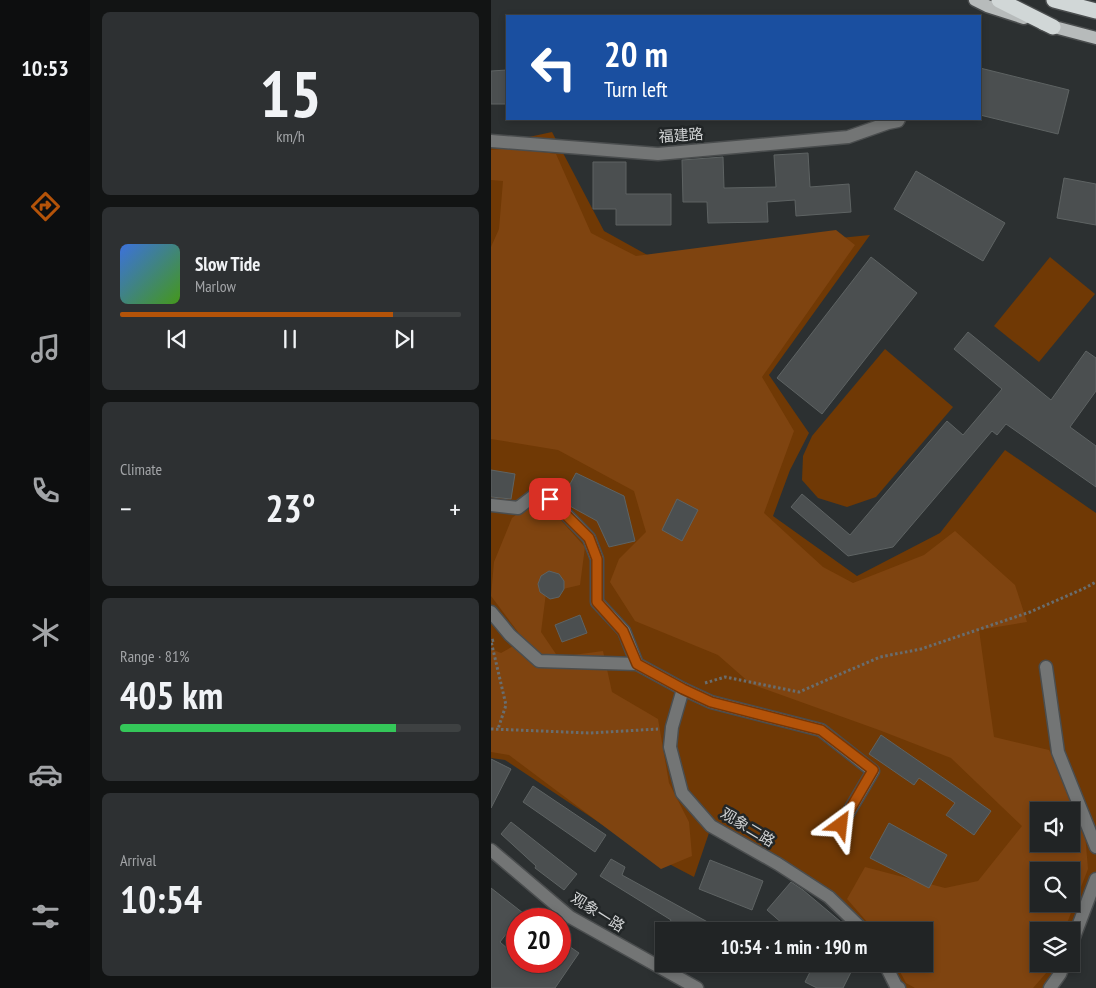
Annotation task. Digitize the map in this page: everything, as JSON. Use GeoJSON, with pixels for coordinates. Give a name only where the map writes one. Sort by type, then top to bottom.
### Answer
{"type":"FeatureCollection","features":[{"type":"Feature","properties":{"kind":"highway"},"geometry":{"type":"LineString","coordinates":[[999,0],[1053,27]]}},
{"type":"Feature","properties":{"kind":"highway"},"geometry":{"type":"LineString","coordinates":[[1054,0],[1096,11]]}},
{"type":"Feature","properties":{"kind":"main road"},"geometry":{"type":"LineString","coordinates":[[975,0],[987,6],[1053,27],[1096,38]]}},
{"type":"Feature","properties":{"kind":"street","name":"福建路"},"geometry":{"type":"LineString","coordinates":[[491,141],[658,154],[848,137],[898,120]]}},
{"type":"Feature","properties":{"kind":"street"},"geometry":{"type":"LineString","coordinates":[[491,505],[518,508],[540,491],[589,538],[597,559],[597,602],[623,631],[637,664]]}},
{"type":"Feature","properties":{"kind":"street"},"geometry":{"type":"LineString","coordinates":[[491,612],[510,635],[539,661],[637,664],[711,702],[821,730],[873,770],[841,825]]}},
{"type":"Feature","properties":{"kind":"street"},"geometry":{"type":"LineString","coordinates":[[1046,667],[1058,752],[1096,847]]}},
{"type":"Feature","properties":{"kind":"street","name":"观象二路"},"geometry":{"type":"LineString","coordinates":[[683,689],[674,722],[670,747],[682,793],[711,826],[778,864],[829,897],[854,922]]}},
{"type":"Feature","properties":{"kind":"street","name":"观象一路"},"geometry":{"type":"LineString","coordinates":[[491,850],[570,917],[697,988]]}},
{"type":"Feature","properties":{"kind":"street"},"geometry":{"type":"LineString","coordinates":[[1080,922],[1096,879]]}},
{"type":"Feature","properties":{"kind":"street"},"geometry":{"type":"LineString","coordinates":[[889,972],[899,988]]}},
{"type":"Feature","properties":{"kind":"street"},"geometry":{"type":"LineString","coordinates":[[1050,988],[1061,972]]}},
{"type":"Feature","properties":{"kind":"path"},"geometry":{"type":"LineString","coordinates":[[683,689],[725,677],[799,692],[880,657],[921,649],[1030,612],[1096,582]]}},
{"type":"Feature","properties":{"kind":"path"},"geometry":{"type":"LineString","coordinates":[[498,729],[505,705],[491,641],[510,635]]}},
{"type":"Feature","properties":{"kind":"path"},"geometry":{"type":"LineString","coordinates":[[491,729],[590,733],[674,722]]}},
{"type":"Feature","properties":{"kind":"shaded area"},"geometry":{"type":"Polygon","coordinates":[[[552,132],[604,231],[651,257],[870,235],[769,375],[809,433],[790,470],[773,516],[857,576],[940,533],[1005,450],[1096,513],[1096,879],[1075,922],[1030,922],[1030,972],[1059,972],[1050,988],[899,988],[890,972],[933,972],[933,922],[855,922],[829,897],[711,827],[694,877],[633,845],[505,760],[491,758],[491,145],[552,132]]]}},
{"type":"Feature","properties":{"kind":"shaded area"},"geometry":{"type":"Polygon","coordinates":[[[514,148],[556,154],[591,233],[636,256],[836,230],[855,245],[762,377],[794,431],[764,513],[823,567],[853,583],[924,555],[955,531],[1015,585],[1027,622],[979,630],[994,737],[1049,750],[1067,784],[1074,802],[1030,802],[1030,852],[1080,852],[1080,819],[1085,833],[1088,869],[1080,890],[1080,862],[1030,862],[1030,912],[1071,912],[1067,922],[1030,922],[1030,972],[1047,972],[1033,988],[915,988],[906,983],[900,972],[933,972],[933,922],[867,922],[847,899],[865,867],[945,888],[978,881],[1022,826],[951,758],[751,684],[718,655],[635,621],[610,582],[619,559],[646,532],[634,491],[558,450],[491,439],[491,247],[499,229],[503,181],[491,180],[491,150],[514,148]]]}},
{"type":"Feature","properties":{"kind":"shaded area"},"geometry":{"type":"Polygon","coordinates":[[[1050,257],[1095,294],[1039,362],[994,326],[1050,257]]]}},
{"type":"Feature","properties":{"kind":"shaded area"},"geometry":{"type":"Polygon","coordinates":[[[885,349],[953,407],[876,497],[847,507],[818,498],[802,480],[803,456],[812,436],[885,349]]]}},
{"type":"Feature","properties":{"kind":"shaded area"},"geometry":{"type":"Polygon","coordinates":[[[539,496],[585,547],[580,585],[546,593],[541,632],[558,657],[603,651],[612,692],[658,719],[669,783],[689,822],[692,856],[661,869],[509,755],[491,752],[491,649],[501,653],[524,640],[491,596],[494,562],[512,518],[539,496]]]}},
{"type":"Feature","properties":{"kind":"building"},"geometry":{"type":"Polygon","coordinates":[[[981,68],[1069,90],[1058,134],[981,115],[981,68]]]}},
{"type":"Feature","properties":{"kind":"building"},"geometry":{"type":"Polygon","coordinates":[[[506,70],[506,104],[491,104],[491,71],[506,70]]]}},
{"type":"Feature","properties":{"kind":"building"},"geometry":{"type":"Polygon","coordinates":[[[808,153],[810,187],[849,184],[851,212],[796,216],[795,200],[767,202],[768,222],[708,223],[707,202],[683,202],[682,160],[723,157],[724,188],[776,187],[774,155],[808,153]]]}},
{"type":"Feature","properties":{"kind":"building"},"geometry":{"type":"Polygon","coordinates":[[[593,162],[626,162],[626,194],[671,194],[671,225],[616,225],[616,209],[593,209],[593,162]]]}},
{"type":"Feature","properties":{"kind":"building"},"geometry":{"type":"Polygon","coordinates":[[[916,171],[1005,223],[983,261],[894,209],[916,171]]]}},
{"type":"Feature","properties":{"kind":"building"},"geometry":{"type":"Polygon","coordinates":[[[1064,178],[1096,184],[1096,225],[1057,218],[1064,178]]]}},
{"type":"Feature","properties":{"kind":"building"},"geometry":{"type":"Polygon","coordinates":[[[871,257],[917,293],[822,414],[777,378],[871,257]]]}},
{"type":"Feature","properties":{"kind":"building"},"geometry":{"type":"Polygon","coordinates":[[[968,332],[1051,400],[1086,351],[1096,358],[1096,391],[1070,427],[1096,446],[1096,487],[1006,424],[997,435],[992,431],[893,547],[848,556],[791,507],[802,494],[850,535],[947,421],[963,435],[1002,389],[954,349],[968,332]]]}},
{"type":"Feature","properties":{"kind":"building"},"geometry":{"type":"Polygon","coordinates":[[[491,470],[515,474],[511,499],[491,497],[491,470]]]}},
{"type":"Feature","properties":{"kind":"building"},"geometry":{"type":"Polygon","coordinates":[[[576,473],[624,496],[635,541],[609,547],[597,521],[568,505],[562,499],[576,473]]]}},
{"type":"Feature","properties":{"kind":"building"},"geometry":{"type":"Polygon","coordinates":[[[677,499],[698,510],[682,541],[662,530],[677,499]]]}},
{"type":"Feature","properties":{"kind":"building"},"geometry":{"type":"Polygon","coordinates":[[[549,571],[559,574],[564,581],[564,589],[559,597],[550,599],[540,592],[538,584],[541,576],[549,571]]]}},
{"type":"Feature","properties":{"kind":"building"},"geometry":{"type":"Polygon","coordinates":[[[580,615],[587,633],[562,642],[555,625],[580,615]]]}},
{"type":"Feature","properties":{"kind":"building"},"geometry":{"type":"Polygon","coordinates":[[[881,735],[991,811],[974,835],[946,815],[955,803],[919,778],[914,785],[869,754],[881,735]]]}},
{"type":"Feature","properties":{"kind":"building"},"geometry":{"type":"Polygon","coordinates":[[[491,759],[511,769],[491,808],[491,759]]]}},
{"type":"Feature","properties":{"kind":"building"},"geometry":{"type":"Polygon","coordinates":[[[533,786],[606,835],[595,852],[523,802],[533,786]]]}},
{"type":"Feature","properties":{"kind":"building"},"geometry":{"type":"Polygon","coordinates":[[[511,822],[577,874],[564,890],[535,868],[536,866],[501,834],[511,822]]]}},
{"type":"Feature","properties":{"kind":"building"},"geometry":{"type":"Polygon","coordinates":[[[889,823],[947,855],[929,888],[870,858],[889,823]]]}},
{"type":"Feature","properties":{"kind":"building"},"geometry":{"type":"Polygon","coordinates":[[[611,859],[625,867],[622,875],[708,922],[670,922],[671,920],[600,876],[611,859]]]}},
{"type":"Feature","properties":{"kind":"building"},"geometry":{"type":"Polygon","coordinates":[[[710,860],[763,881],[752,910],[699,889],[710,860]]]}},
{"type":"Feature","properties":{"kind":"building"},"geometry":{"type":"Polygon","coordinates":[[[791,882],[841,922],[781,922],[767,910],[791,882]]]}},
{"type":"Feature","properties":{"kind":"building"},"geometry":{"type":"Polygon","coordinates":[[[491,888],[517,908],[506,908],[506,934],[500,942],[506,947],[506,973],[565,973],[555,988],[491,988],[491,888]]]}},
{"type":"Feature","properties":{"kind":"building"},"geometry":{"type":"Polygon","coordinates":[[[571,948],[579,953],[571,965],[571,948]]]}},
{"type":"Feature","properties":{"kind":"building"},"geometry":{"type":"Polygon","coordinates":[[[810,972],[851,972],[843,988],[817,988],[805,982],[810,972]]]}},
{"type":"Feature","properties":{"kind":"route"},"geometry":{"type":"LineString","coordinates":[[550,499],[589,538],[597,559],[597,602],[623,631],[637,664],[711,702],[821,730],[873,770],[841,825]]}}]}
